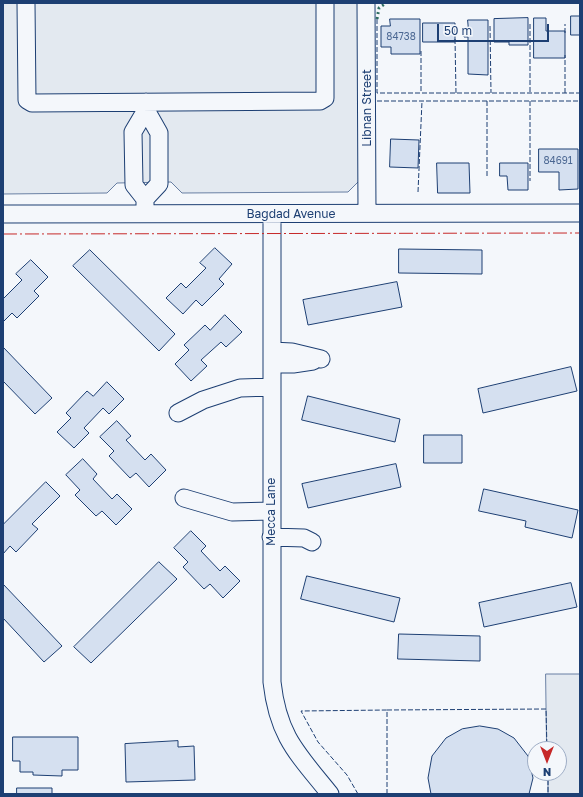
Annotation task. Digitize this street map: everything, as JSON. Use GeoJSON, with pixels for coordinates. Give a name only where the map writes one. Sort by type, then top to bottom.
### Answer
{"type":"FeatureCollection","features":[{"type":"Feature","properties":{"kind":"street"},"geometry":{"type":"LineString","coordinates":[[26,3],[27,100],[32,103],[146,106],[320,101],[325,98],[325,3]]}},
{"type":"Feature","properties":{"kind":"street","name":"Libnan Street"},"geometry":{"type":"LineString","coordinates":[[366,3],[367,213]]}},
{"type":"Feature","properties":{"kind":"street"},"geometry":{"type":"LineString","coordinates":[[146,106],[159,133],[159,184],[145,206],[134,185],[133,132],[146,106]]}},
{"type":"Feature","properties":{"kind":"street"},"geometry":{"type":"LineString","coordinates":[[134,151],[158,151]]}},
{"type":"Feature","properties":{"kind":"street","name":"Bagdad Avenue"},"geometry":{"type":"LineString","coordinates":[[3,214],[145,206],[272,214],[580,213]]}},
{"type":"Feature","properties":{"kind":"street","name":"Mecca Lane"},"geometry":{"type":"LineString","coordinates":[[272,214],[271,667],[277,712],[282,727],[296,752],[330,794]]}},
{"type":"Feature","properties":{"kind":"street"},"geometry":{"type":"LineString","coordinates":[[178,413],[203,400],[240,388],[272,390]]}},
{"type":"Feature","properties":{"kind":"street"},"geometry":{"type":"LineString","coordinates":[[184,498],[222,508],[235,503],[271,508]]}},
{"type":"Feature","properties":{"kind":"shaded area"},"geometry":{"type":"Polygon","coordinates":[[[3,3],[362,3],[361,179],[348,192],[182,193],[171,182],[117,183],[107,193],[3,194],[3,3]]]}},
{"type":"Feature","properties":{"kind":"shaded area"},"geometry":{"type":"Polygon","coordinates":[[[546,674],[580,674],[580,794],[548,794],[548,781],[567,781],[567,741],[547,741],[546,674]]]}},
{"type":"Feature","properties":{"kind":"building"},"geometry":{"type":"Polygon","coordinates":[[[571,16],[580,16],[580,35],[571,35],[571,16]]]}},
{"type":"Feature","properties":{"kind":"building"},"geometry":{"type":"Polygon","coordinates":[[[528,18],[528,45],[509,45],[509,42],[494,42],[494,19],[528,18]]]}},
{"type":"Feature","properties":{"kind":"building"},"geometry":{"type":"Polygon","coordinates":[[[534,18],[546,18],[546,31],[565,31],[565,58],[534,58],[534,18]]]}},
{"type":"Feature","properties":{"kind":"building"},"geometry":{"type":"Polygon","coordinates":[[[390,19],[420,19],[420,54],[391,54],[391,47],[381,47],[381,26],[390,26],[390,19]]]}},
{"type":"Feature","properties":{"kind":"building"},"geometry":{"type":"Polygon","coordinates":[[[468,20],[488,20],[488,75],[468,74],[468,37],[464,37],[464,29],[468,29],[468,20]]]}},
{"type":"Feature","properties":{"kind":"building"},"geometry":{"type":"Polygon","coordinates":[[[423,23],[455,23],[455,42],[423,42],[423,23]]]}},
{"type":"Feature","properties":{"kind":"building"},"geometry":{"type":"Polygon","coordinates":[[[391,139],[419,140],[418,168],[390,167],[391,139]]]}},
{"type":"Feature","properties":{"kind":"building"},"geometry":{"type":"Polygon","coordinates":[[[539,149],[578,149],[578,189],[559,190],[559,172],[539,172],[539,149]]]}},
{"type":"Feature","properties":{"kind":"building"},"geometry":{"type":"Polygon","coordinates":[[[437,163],[469,163],[470,193],[438,193],[437,163]]]}},
{"type":"Feature","properties":{"kind":"building"},"geometry":{"type":"Polygon","coordinates":[[[500,163],[528,163],[528,190],[508,190],[507,176],[500,176],[500,163]]]}},
{"type":"Feature","properties":{"kind":"building"},"geometry":{"type":"Polygon","coordinates":[[[215,248],[232,264],[219,279],[224,284],[202,306],[196,300],[183,314],[166,298],[181,283],[186,288],[206,268],[200,263],[215,248]]]}},
{"type":"Feature","properties":{"kind":"building"},"geometry":{"type":"Polygon","coordinates":[[[399,249],[482,250],[482,274],[399,273],[399,249]]]}},
{"type":"Feature","properties":{"kind":"building"},"geometry":{"type":"Polygon","coordinates":[[[90,250],[175,334],[159,351],[73,266],[90,250]]]}},
{"type":"Feature","properties":{"kind":"building"},"geometry":{"type":"Polygon","coordinates":[[[31,260],[48,277],[34,291],[39,296],[17,318],[12,313],[3,322],[3,299],[22,280],[16,274],[31,260]]]}},
{"type":"Feature","properties":{"kind":"building"},"geometry":{"type":"Polygon","coordinates":[[[397,282],[402,307],[308,325],[303,300],[397,282]]]}},
{"type":"Feature","properties":{"kind":"building"},"geometry":{"type":"Polygon","coordinates":[[[225,315],[242,332],[226,347],[221,342],[201,360],[207,366],[191,381],[175,364],[189,350],[184,345],[205,325],[210,330],[225,315]]]}},
{"type":"Feature","properties":{"kind":"building"},"geometry":{"type":"Polygon","coordinates":[[[3,347],[52,398],[35,414],[3,381],[3,347]]]}},
{"type":"Feature","properties":{"kind":"building"},"geometry":{"type":"Polygon","coordinates":[[[571,367],[577,391],[483,413],[478,389],[571,367]]]}},
{"type":"Feature","properties":{"kind":"building"},"geometry":{"type":"Polygon","coordinates":[[[107,382],[124,399],[109,414],[103,408],[84,428],[89,433],[74,448],[57,432],[71,418],[66,413],[87,391],[93,396],[107,382]]]}},
{"type":"Feature","properties":{"kind":"building"},"geometry":{"type":"Polygon","coordinates":[[[308,396],[400,419],[395,442],[302,420],[308,396]]]}},
{"type":"Feature","properties":{"kind":"building"},"geometry":{"type":"Polygon","coordinates":[[[117,421],[131,436],[126,440],[145,460],[151,454],[166,470],[149,487],[136,473],[130,478],[109,456],[114,451],[100,437],[117,421]]]}},
{"type":"Feature","properties":{"kind":"building"},"geometry":{"type":"Polygon","coordinates":[[[424,435],[462,435],[462,463],[424,463],[424,435]]]}},
{"type":"Feature","properties":{"kind":"building"},"geometry":{"type":"Polygon","coordinates":[[[83,459],[97,474],[93,479],[112,499],[117,494],[132,509],[116,525],[102,511],[96,516],[75,495],[80,490],[66,475],[83,459]]]}},
{"type":"Feature","properties":{"kind":"building"},"geometry":{"type":"Polygon","coordinates":[[[396,464],[401,487],[308,508],[302,484],[396,464]]]}},
{"type":"Feature","properties":{"kind":"building"},"geometry":{"type":"Polygon","coordinates":[[[46,482],[60,496],[32,524],[38,529],[16,552],[10,546],[3,554],[3,525],[46,482]]]}},
{"type":"Feature","properties":{"kind":"building"},"geometry":{"type":"Polygon","coordinates":[[[484,489],[578,510],[572,538],[525,527],[526,521],[479,511],[484,489]]]}},
{"type":"Feature","properties":{"kind":"building"},"geometry":{"type":"Polygon","coordinates":[[[191,531],[206,546],[201,551],[220,571],[225,566],[240,581],[223,598],[210,584],[204,589],[183,567],[188,562],[174,548],[191,531]]]}},
{"type":"Feature","properties":{"kind":"building"},"geometry":{"type":"Polygon","coordinates":[[[159,562],[177,579],[91,663],[74,647],[159,562]]]}},
{"type":"Feature","properties":{"kind":"building"},"geometry":{"type":"Polygon","coordinates":[[[307,576],[400,598],[394,622],[301,599],[307,576]]]}},
{"type":"Feature","properties":{"kind":"building"},"geometry":{"type":"Polygon","coordinates":[[[571,583],[577,607],[484,627],[479,603],[571,583]]]}},
{"type":"Feature","properties":{"kind":"building"},"geometry":{"type":"Polygon","coordinates":[[[3,584],[62,646],[44,662],[3,618],[3,584]]]}},
{"type":"Feature","properties":{"kind":"building"},"geometry":{"type":"Polygon","coordinates":[[[399,634],[480,636],[480,661],[398,659],[399,634]]]}},
{"type":"Feature","properties":{"kind":"building"},"geometry":{"type":"Polygon","coordinates":[[[480,726],[498,729],[514,738],[527,755],[527,781],[532,781],[529,794],[431,794],[428,778],[432,756],[446,738],[462,729],[480,726]]]}},
{"type":"Feature","properties":{"kind":"building"},"geometry":{"type":"Polygon","coordinates":[[[13,737],[78,737],[78,770],[62,770],[62,776],[33,775],[33,772],[20,772],[20,761],[13,761],[13,737]]]}},
{"type":"Feature","properties":{"kind":"building"},"geometry":{"type":"Polygon","coordinates":[[[178,741],[178,747],[194,746],[195,780],[126,782],[125,744],[178,741]]]}},
{"type":"Feature","properties":{"kind":"building"},"geometry":{"type":"Polygon","coordinates":[[[17,788],[52,788],[52,794],[17,794],[17,788]]]}},
{"type":"Feature","properties":{"kind":"hedge"},"geometry":{"type":"LineString","coordinates":[[377,19],[379,8],[386,3]]}},
{"type":"Feature","properties":{"kind":"fence"},"geometry":{"type":"LineString","coordinates":[[377,19],[377,93],[580,93]]}},
{"type":"Feature","properties":{"kind":"fence"},"geometry":{"type":"LineString","coordinates":[[530,24],[530,93]]}},
{"type":"Feature","properties":{"kind":"fence"},"geometry":{"type":"LineString","coordinates":[[565,24],[565,33]]}},
{"type":"Feature","properties":{"kind":"fence"},"geometry":{"type":"LineString","coordinates":[[490,26],[491,93]]}},
{"type":"Feature","properties":{"kind":"fence"},"geometry":{"type":"LineString","coordinates":[[455,39],[456,93]]}},
{"type":"Feature","properties":{"kind":"fence"},"geometry":{"type":"LineString","coordinates":[[421,51],[421,93]]}},
{"type":"Feature","properties":{"kind":"fence"},"geometry":{"type":"LineString","coordinates":[[565,55],[565,93]]}},
{"type":"Feature","properties":{"kind":"fence"},"geometry":{"type":"LineString","coordinates":[[377,101],[580,101]]}},
{"type":"Feature","properties":{"kind":"fence"},"geometry":{"type":"LineString","coordinates":[[418,192],[422,101]]}},
{"type":"Feature","properties":{"kind":"fence"},"geometry":{"type":"LineString","coordinates":[[487,101],[487,177]]}},
{"type":"Feature","properties":{"kind":"fence"},"geometry":{"type":"LineString","coordinates":[[530,101],[530,181]]}},
{"type":"Feature","properties":{"kind":"fence"},"geometry":{"type":"LineString","coordinates":[[387,794],[387,710],[546,709],[547,741]]}},
{"type":"Feature","properties":{"kind":"fence"},"geometry":{"type":"LineString","coordinates":[[358,794],[347,775],[318,742],[301,711],[387,710]]}},
{"type":"Feature","properties":{"kind":"fence"},"geometry":{"type":"LineString","coordinates":[[548,781],[548,794]]}},
{"type":"Feature","properties":{"kind":"power"},"geometry":{"type":"LineString","coordinates":[[3,234],[580,233]]}}]}
